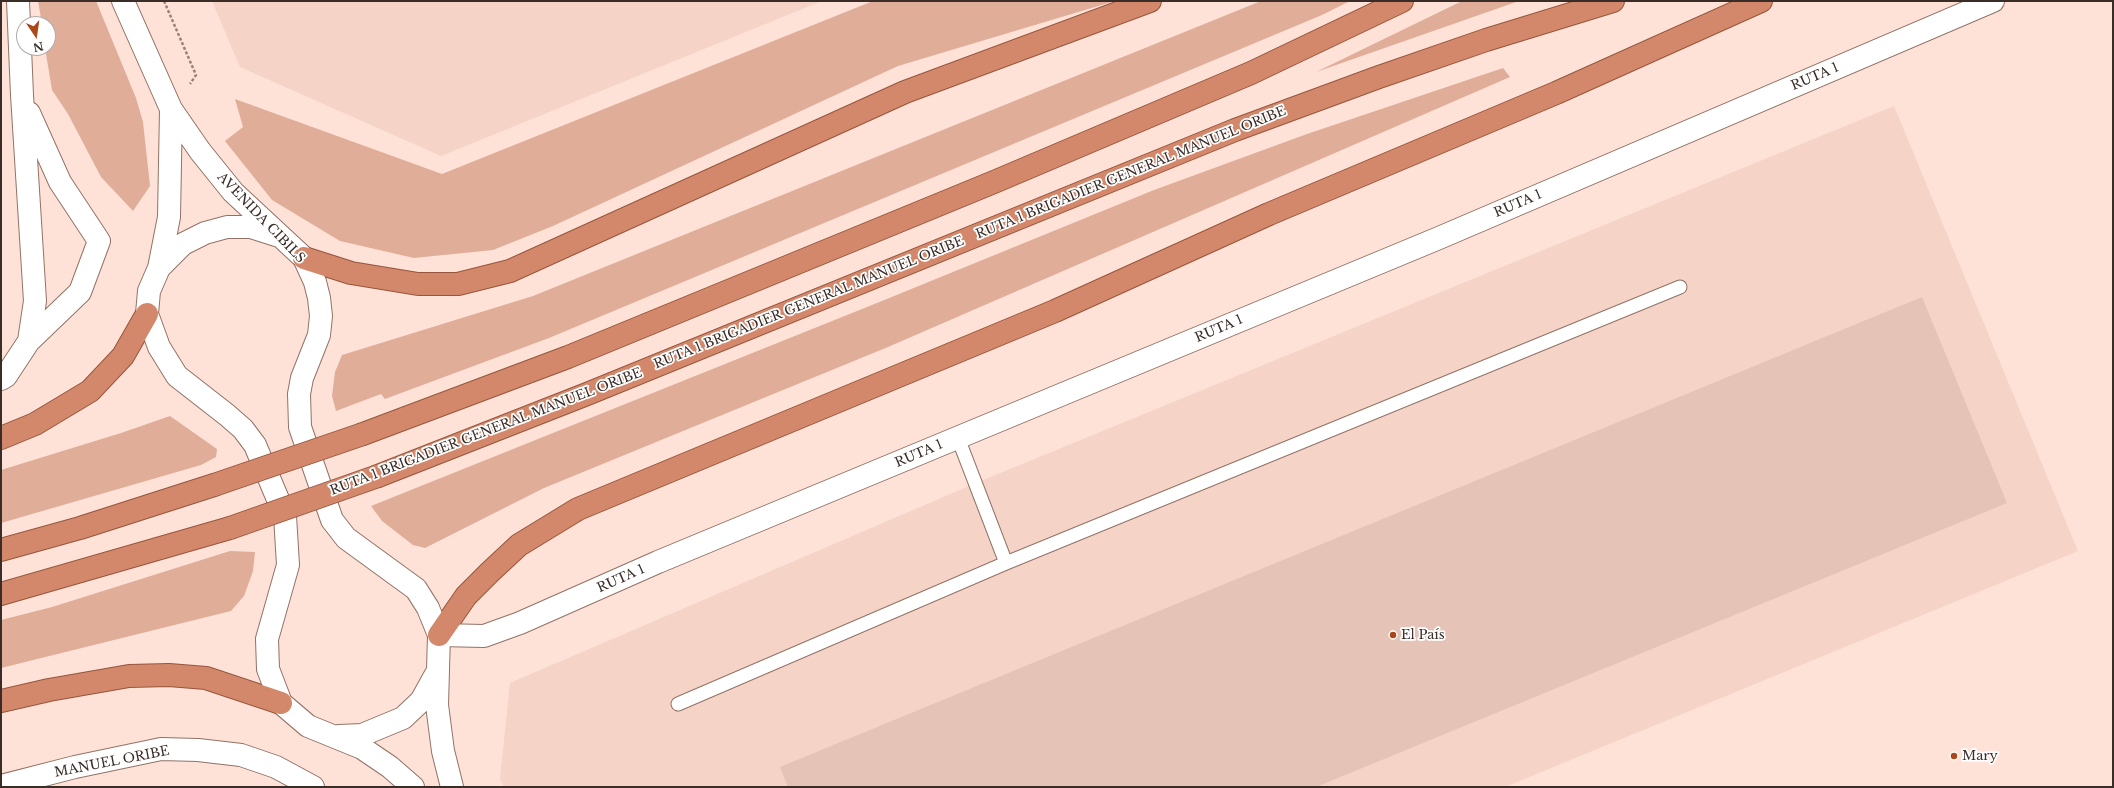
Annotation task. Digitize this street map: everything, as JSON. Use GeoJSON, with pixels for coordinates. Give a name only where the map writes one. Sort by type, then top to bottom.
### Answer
{"type":"FeatureCollection","features":[{"type":"Feature","properties":{"kind":"highway"},"geometry":{"type":"LineString","coordinates":[[304,258],[351,273],[418,284],[458,284],[510,271],[905,92],[1150,1]]}},
{"type":"Feature","properties":{"kind":"highway"},"geometry":{"type":"LineString","coordinates":[[1,550],[80,528],[214,485],[363,434],[568,357],[994,182],[1251,73],[1402,1]]}},
{"type":"Feature","properties":{"kind":"highway","name":"RUTA 1 BRIGADIER GENERAL MANUEL ORIBE"},"geometry":{"type":"LineString","coordinates":[[1,594],[230,528],[378,476],[587,394],[1235,130],[1379,77],[1613,1]]}},
{"type":"Feature","properties":{"kind":"highway"},"geometry":{"type":"LineString","coordinates":[[438,634],[466,596],[519,545],[578,509],[1055,311],[1268,214],[1556,93],[1761,1]]}},
{"type":"Feature","properties":{"kind":"highway"},"geometry":{"type":"LineString","coordinates":[[1,438],[34,424],[90,391],[123,356],[147,314]]}},
{"type":"Feature","properties":{"kind":"highway"},"geometry":{"type":"LineString","coordinates":[[1,701],[49,690],[129,676],[169,675],[206,678],[281,703]]}},
{"type":"Feature","properties":{"kind":"street"},"geometry":{"type":"LineString","coordinates":[[18,1],[22,95],[35,301],[29,342]]}},
{"type":"Feature","properties":{"kind":"street","name":"AVENIDA CIBILS"},"geometry":{"type":"LineString","coordinates":[[123,1],[171,109],[200,151],[233,192],[304,258],[315,282],[321,316],[319,335],[302,378],[299,394],[300,427],[332,520],[346,538],[416,589],[428,608],[438,634],[437,672],[440,726],[443,750],[452,787]]}},
{"type":"Feature","properties":{"kind":"street","name":"RUTA 1"},"geometry":{"type":"LineString","coordinates":[[438,634],[484,636],[520,623],[658,562],[1439,238],[1993,1]]}},
{"type":"Feature","properties":{"kind":"street"},"geometry":{"type":"LineString","coordinates":[[1,379],[6,376],[29,342],[80,292],[99,242],[60,182],[42,146],[22,95]]}},
{"type":"Feature","properties":{"kind":"street","name":"AVENIDA CIBILS"},"geometry":{"type":"LineString","coordinates":[[171,109],[169,216],[159,268],[149,290],[147,314],[159,347],[177,376],[227,415],[256,445],[285,516],[288,565],[267,639],[268,669],[281,703],[308,726],[362,748],[390,766],[413,787]]}},
{"type":"Feature","properties":{"kind":"street"},"geometry":{"type":"LineString","coordinates":[[159,268],[183,244],[205,233],[227,227],[251,227],[279,236]]}},
{"type":"Feature","properties":{"kind":"street"},"geometry":{"type":"LineString","coordinates":[[334,736],[362,736],[403,718],[422,701],[437,672]]}},
{"type":"Feature","properties":{"kind":"street","name":"MANUEL ORIBE"},"geometry":{"type":"LineString","coordinates":[[1,786],[75,767],[161,749],[198,750],[241,754],[276,768],[313,787]]}},
{"type":"Feature","properties":{"kind":"lane"},"geometry":{"type":"LineString","coordinates":[[678,704],[1006,562],[1680,287]]}},
{"type":"Feature","properties":{"kind":"lane"},"geometry":{"type":"LineString","coordinates":[[958,438],[1006,562]]}},
{"type":"Feature","properties":{"kind":"path"},"geometry":{"type":"LineString","coordinates":[[164,1],[196,76],[171,109]]}},
{"type":"Feature","properties":{"kind":"shaded area"},"geometry":{"type":"Polygon","coordinates":[[[38,1],[96,1],[136,98],[143,122],[150,186],[133,211],[101,177],[68,114],[52,90],[46,56],[56,56],[56,16],[41,16],[38,1]]]}},
{"type":"Feature","properties":{"kind":"shaded area"},"geometry":{"type":"Polygon","coordinates":[[[212,1],[822,1],[441,156],[240,67],[212,1]]]}},
{"type":"Feature","properties":{"kind":"shaded area"},"geometry":{"type":"Polygon","coordinates":[[[873,1],[1115,1],[898,66],[553,226],[493,250],[414,258],[340,241],[272,200],[225,141],[243,127],[235,99],[442,174],[873,1]]]}},
{"type":"Feature","properties":{"kind":"shaded area"},"geometry":{"type":"Polygon","coordinates":[[[1261,1],[1350,1],[1322,15],[549,338],[385,399],[381,394],[336,411],[332,396],[335,372],[342,355],[533,296],[1261,1]]]}},
{"type":"Feature","properties":{"kind":"shaded area"},"geometry":{"type":"Polygon","coordinates":[[[1462,1],[1519,1],[1316,72],[1462,1]]]}},
{"type":"Feature","properties":{"kind":"shaded area"},"geometry":{"type":"Polygon","coordinates":[[[1503,68],[1510,77],[888,347],[544,488],[425,548],[413,545],[382,521],[371,506],[1154,190],[1307,134],[1503,68]]]}},
{"type":"Feature","properties":{"kind":"shaded area"},"geometry":{"type":"Polygon","coordinates":[[[1894,106],[2078,551],[1505,787],[504,787],[500,779],[510,683],[976,483],[1894,106]]]}},
{"type":"Feature","properties":{"kind":"shaded area"},"geometry":{"type":"Polygon","coordinates":[[[170,416],[217,449],[216,457],[201,465],[1,523],[1,470],[121,433],[170,416]]]}},
{"type":"Feature","properties":{"kind":"shaded area"},"geometry":{"type":"Polygon","coordinates":[[[230,551],[255,552],[253,571],[244,596],[231,611],[1,668],[1,620],[52,607],[230,551]]]}},
{"type":"Feature","properties":{"kind":"building","name":"El País"},"geometry":{"type":"Polygon","coordinates":[[[1922,297],[2007,503],[1316,787],[788,787],[780,767],[1922,297]]]}},
{"type":"Feature","properties":{"kind":"place","name":"El País"},"geometry":{"type":"Point","coordinates":[1393,635]}},
{"type":"Feature","properties":{"kind":"place","name":"Mary"},"geometry":{"type":"Point","coordinates":[1954,756]}}]}
